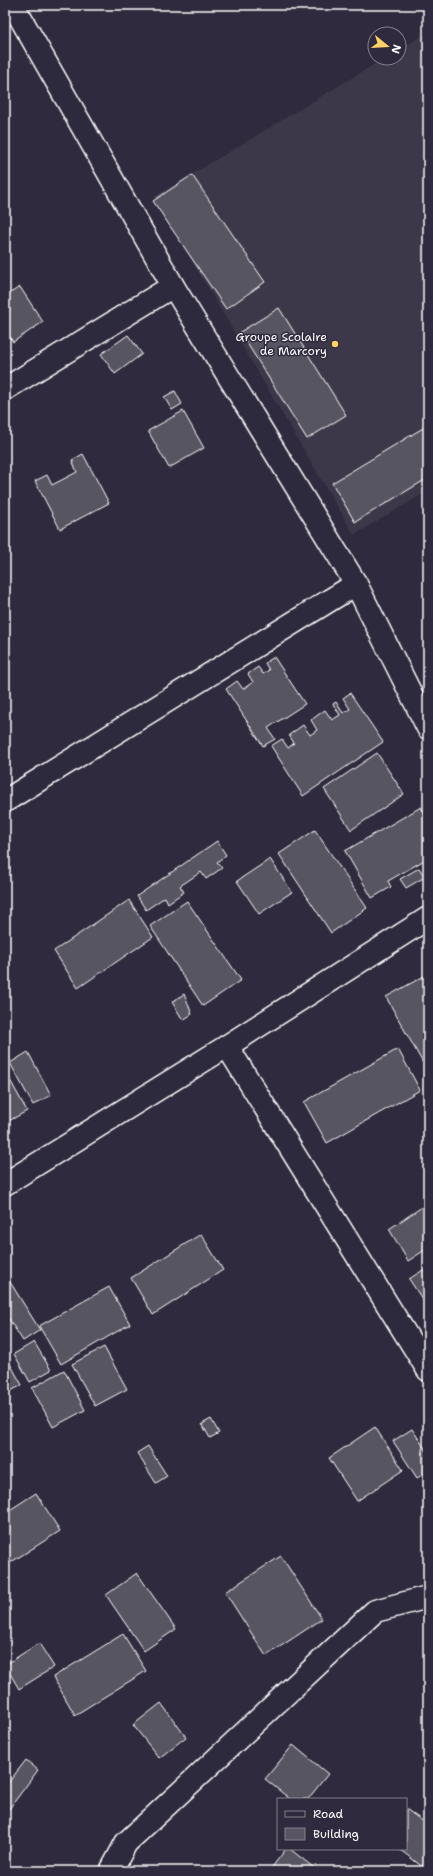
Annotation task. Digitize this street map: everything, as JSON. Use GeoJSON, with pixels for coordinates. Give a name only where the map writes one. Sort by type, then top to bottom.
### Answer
{"type":"FeatureCollection","features":[{"type":"Feature","properties":{"kind":"street"},"geometry":{"type":"LineString","coordinates":[[13,8],[173,286],[356,584],[428,728]]}},
{"type":"Feature","properties":{"kind":"street"},"geometry":{"type":"LineString","coordinates":[[5,389],[173,286]]}},
{"type":"Feature","properties":{"kind":"street"},"geometry":{"type":"LineString","coordinates":[[5,801],[356,584]]}},
{"type":"Feature","properties":{"kind":"street"},"geometry":{"type":"LineString","coordinates":[[5,1184],[227,1046],[428,918]]}},
{"type":"Feature","properties":{"kind":"street"},"geometry":{"type":"LineString","coordinates":[[227,1046],[428,1370]]}},
{"type":"Feature","properties":{"kind":"street"},"geometry":{"type":"LineString","coordinates":[[111,1871],[126,1843],[375,1611],[428,1597]]}},
{"type":"Feature","properties":{"kind":"shaded area","name":"Groupe Scolaire de Marcory"},"geometry":{"type":"Polygon","coordinates":[[[428,32],[428,491],[354,535],[154,197],[372,66],[407,66],[407,45],[428,32]]]}},
{"type":"Feature","properties":{"kind":"building"},"geometry":{"type":"Polygon","coordinates":[[[192,175],[265,282],[226,309],[153,201],[192,175]]]}},
{"type":"Feature","properties":{"kind":"building"},"geometry":{"type":"Polygon","coordinates":[[[20,287],[43,322],[13,342],[5,330],[5,296],[20,287]]]}},
{"type":"Feature","properties":{"kind":"building"},"geometry":{"type":"Polygon","coordinates":[[[279,308],[346,415],[307,439],[240,332],[279,308]]]}},
{"type":"Feature","properties":{"kind":"building"},"geometry":{"type":"Polygon","coordinates":[[[128,335],[142,354],[115,374],[101,354],[128,335]]]}},
{"type":"Feature","properties":{"kind":"building"},"geometry":{"type":"Polygon","coordinates":[[[175,391],[182,404],[172,410],[164,397],[175,391]]]}},
{"type":"Feature","properties":{"kind":"building"},"geometry":{"type":"Polygon","coordinates":[[[183,411],[204,448],[169,468],[148,431],[183,411]]]}},
{"type":"Feature","properties":{"kind":"building"},"geometry":{"type":"Polygon","coordinates":[[[428,425],[428,478],[355,522],[332,483],[428,425]]]}},
{"type":"Feature","properties":{"kind":"building"},"geometry":{"type":"Polygon","coordinates":[[[83,454],[109,503],[60,529],[35,481],[47,475],[52,485],[77,472],[72,460],[83,454]]]}},
{"type":"Feature","properties":{"kind":"building"},"geometry":{"type":"Polygon","coordinates":[[[274,657],[305,704],[268,728],[275,739],[263,746],[226,689],[237,681],[243,689],[253,682],[248,674],[258,667],[263,674],[269,670],[265,663],[274,657]]]}},
{"type":"Feature","properties":{"kind":"building"},"geometry":{"type":"Polygon","coordinates":[[[350,693],[383,742],[303,796],[271,746],[282,739],[288,748],[294,743],[289,735],[303,725],[310,735],[317,730],[311,720],[325,710],[332,720],[340,715],[333,704],[336,702],[343,713],[350,709],[343,698],[350,693]]]}},
{"type":"Feature","properties":{"kind":"building"},"geometry":{"type":"Polygon","coordinates":[[[377,753],[404,794],[351,830],[324,789],[377,753]]]}},
{"type":"Feature","properties":{"kind":"building"},"geometry":{"type":"Polygon","coordinates":[[[421,807],[428,819],[428,858],[388,881],[391,887],[372,898],[345,851],[421,807]]]}},
{"type":"Feature","properties":{"kind":"building"},"geometry":{"type":"Polygon","coordinates":[[[315,830],[367,908],[331,933],[279,854],[315,830]]]}},
{"type":"Feature","properties":{"kind":"building"},"geometry":{"type":"Polygon","coordinates":[[[217,841],[226,855],[217,862],[222,868],[206,879],[201,872],[180,886],[184,892],[168,903],[165,897],[146,910],[137,896],[217,841]]]}},
{"type":"Feature","properties":{"kind":"building"},"geometry":{"type":"Polygon","coordinates":[[[270,859],[292,892],[259,914],[237,881],[270,859]]]}},
{"type":"Feature","properties":{"kind":"building"},"geometry":{"type":"Polygon","coordinates":[[[419,868],[425,877],[406,888],[400,879],[419,868]]]}},
{"type":"Feature","properties":{"kind":"building"},"geometry":{"type":"Polygon","coordinates":[[[129,900],[153,937],[78,988],[54,951],[129,900]]]}},
{"type":"Feature","properties":{"kind":"building"},"geometry":{"type":"Polygon","coordinates":[[[187,901],[241,980],[203,1006],[150,926],[187,901]]]}},
{"type":"Feature","properties":{"kind":"building"},"geometry":{"type":"Polygon","coordinates":[[[426,975],[428,979],[428,1072],[386,997],[426,975]]]}},
{"type":"Feature","properties":{"kind":"building"},"geometry":{"type":"Polygon","coordinates":[[[184,994],[192,1014],[183,1020],[172,1002],[184,994]]]}},
{"type":"Feature","properties":{"kind":"building"},"geometry":{"type":"Polygon","coordinates":[[[398,1049],[420,1090],[327,1143],[304,1102],[398,1049]]]}},
{"type":"Feature","properties":{"kind":"building"},"geometry":{"type":"Polygon","coordinates":[[[28,1052],[51,1095],[33,1105],[10,1063],[28,1052]]]}},
{"type":"Feature","properties":{"kind":"building"},"geometry":{"type":"Polygon","coordinates":[[[5,1071],[27,1111],[5,1123],[5,1071]]]}},
{"type":"Feature","properties":{"kind":"building"},"geometry":{"type":"Polygon","coordinates":[[[428,1203],[428,1248],[408,1261],[389,1229],[428,1203]]]}},
{"type":"Feature","properties":{"kind":"building"},"geometry":{"type":"Polygon","coordinates":[[[201,1234],[223,1270],[153,1315],[131,1278],[201,1234]]]}},
{"type":"Feature","properties":{"kind":"building"},"geometry":{"type":"Polygon","coordinates":[[[428,1267],[428,1308],[409,1279],[428,1267]]]}},
{"type":"Feature","properties":{"kind":"building"},"geometry":{"type":"Polygon","coordinates":[[[5,1274],[40,1330],[23,1341],[5,1313],[5,1274]]]}},
{"type":"Feature","properties":{"kind":"building"},"geometry":{"type":"Polygon","coordinates":[[[109,1287],[130,1324],[61,1364],[39,1326],[109,1287]]]}},
{"type":"Feature","properties":{"kind":"building"},"geometry":{"type":"Polygon","coordinates":[[[34,1342],[51,1370],[30,1382],[14,1354],[34,1342]]]}},
{"type":"Feature","properties":{"kind":"building"},"geometry":{"type":"Polygon","coordinates":[[[104,1347],[127,1389],[95,1406],[72,1364],[104,1347]]]}},
{"type":"Feature","properties":{"kind":"building"},"geometry":{"type":"Polygon","coordinates":[[[5,1355],[22,1385],[5,1394],[5,1355]]]}},
{"type":"Feature","properties":{"kind":"building"},"geometry":{"type":"Polygon","coordinates":[[[64,1370],[85,1410],[53,1427],[32,1388],[64,1370]]]}},
{"type":"Feature","properties":{"kind":"building"},"geometry":{"type":"Polygon","coordinates":[[[211,1419],[219,1433],[210,1438],[202,1424],[211,1419]]]}},
{"type":"Feature","properties":{"kind":"building"},"geometry":{"type":"Polygon","coordinates":[[[375,1427],[403,1470],[357,1501],[329,1458],[375,1427]]]}},
{"type":"Feature","properties":{"kind":"building"},"geometry":{"type":"Polygon","coordinates":[[[412,1429],[428,1453],[428,1471],[417,1478],[393,1441],[412,1429]]]}},
{"type":"Feature","properties":{"kind":"building"},"geometry":{"type":"Polygon","coordinates":[[[148,1446],[167,1476],[156,1483],[137,1453],[148,1446]]]}},
{"type":"Feature","properties":{"kind":"building"},"geometry":{"type":"Polygon","coordinates":[[[36,1493],[60,1531],[5,1566],[5,1513],[36,1493]]]}},
{"type":"Feature","properties":{"kind":"building"},"geometry":{"type":"Polygon","coordinates":[[[281,1556],[322,1619],[266,1656],[225,1592],[281,1556]]]}},
{"type":"Feature","properties":{"kind":"building"},"geometry":{"type":"Polygon","coordinates":[[[137,1573],[176,1629],[144,1651],[106,1595],[137,1573]]]}},
{"type":"Feature","properties":{"kind":"building"},"geometry":{"type":"Polygon","coordinates":[[[123,1634],[146,1671],[75,1715],[53,1677],[123,1634]]]}},
{"type":"Feature","properties":{"kind":"building"},"geometry":{"type":"Polygon","coordinates":[[[39,1643],[54,1667],[19,1689],[5,1665],[39,1643]]]}},
{"type":"Feature","properties":{"kind":"building"},"geometry":{"type":"Polygon","coordinates":[[[161,1703],[186,1737],[159,1758],[133,1725],[161,1703]]]}},
{"type":"Feature","properties":{"kind":"building"},"geometry":{"type":"Polygon","coordinates":[[[293,1745],[328,1774],[309,1798],[289,1798],[265,1779],[293,1745]]]}},
{"type":"Feature","properties":{"kind":"building"},"geometry":{"type":"Polygon","coordinates":[[[26,1760],[38,1770],[6,1813],[5,1787],[26,1760]]]}},
{"type":"Feature","properties":{"kind":"building"},"geometry":{"type":"Polygon","coordinates":[[[407,1810],[428,1825],[428,1871],[400,1850],[407,1850],[407,1810]]]}},
{"type":"Feature","properties":{"kind":"building"},"geometry":{"type":"Polygon","coordinates":[[[285,1850],[291,1850],[318,1871],[269,1871],[285,1850]]]}},
{"type":"Feature","properties":{"kind":"place","name":"Groupe Scolaire de Marcory"},"geometry":{"type":"Point","coordinates":[335,344]}}]}
